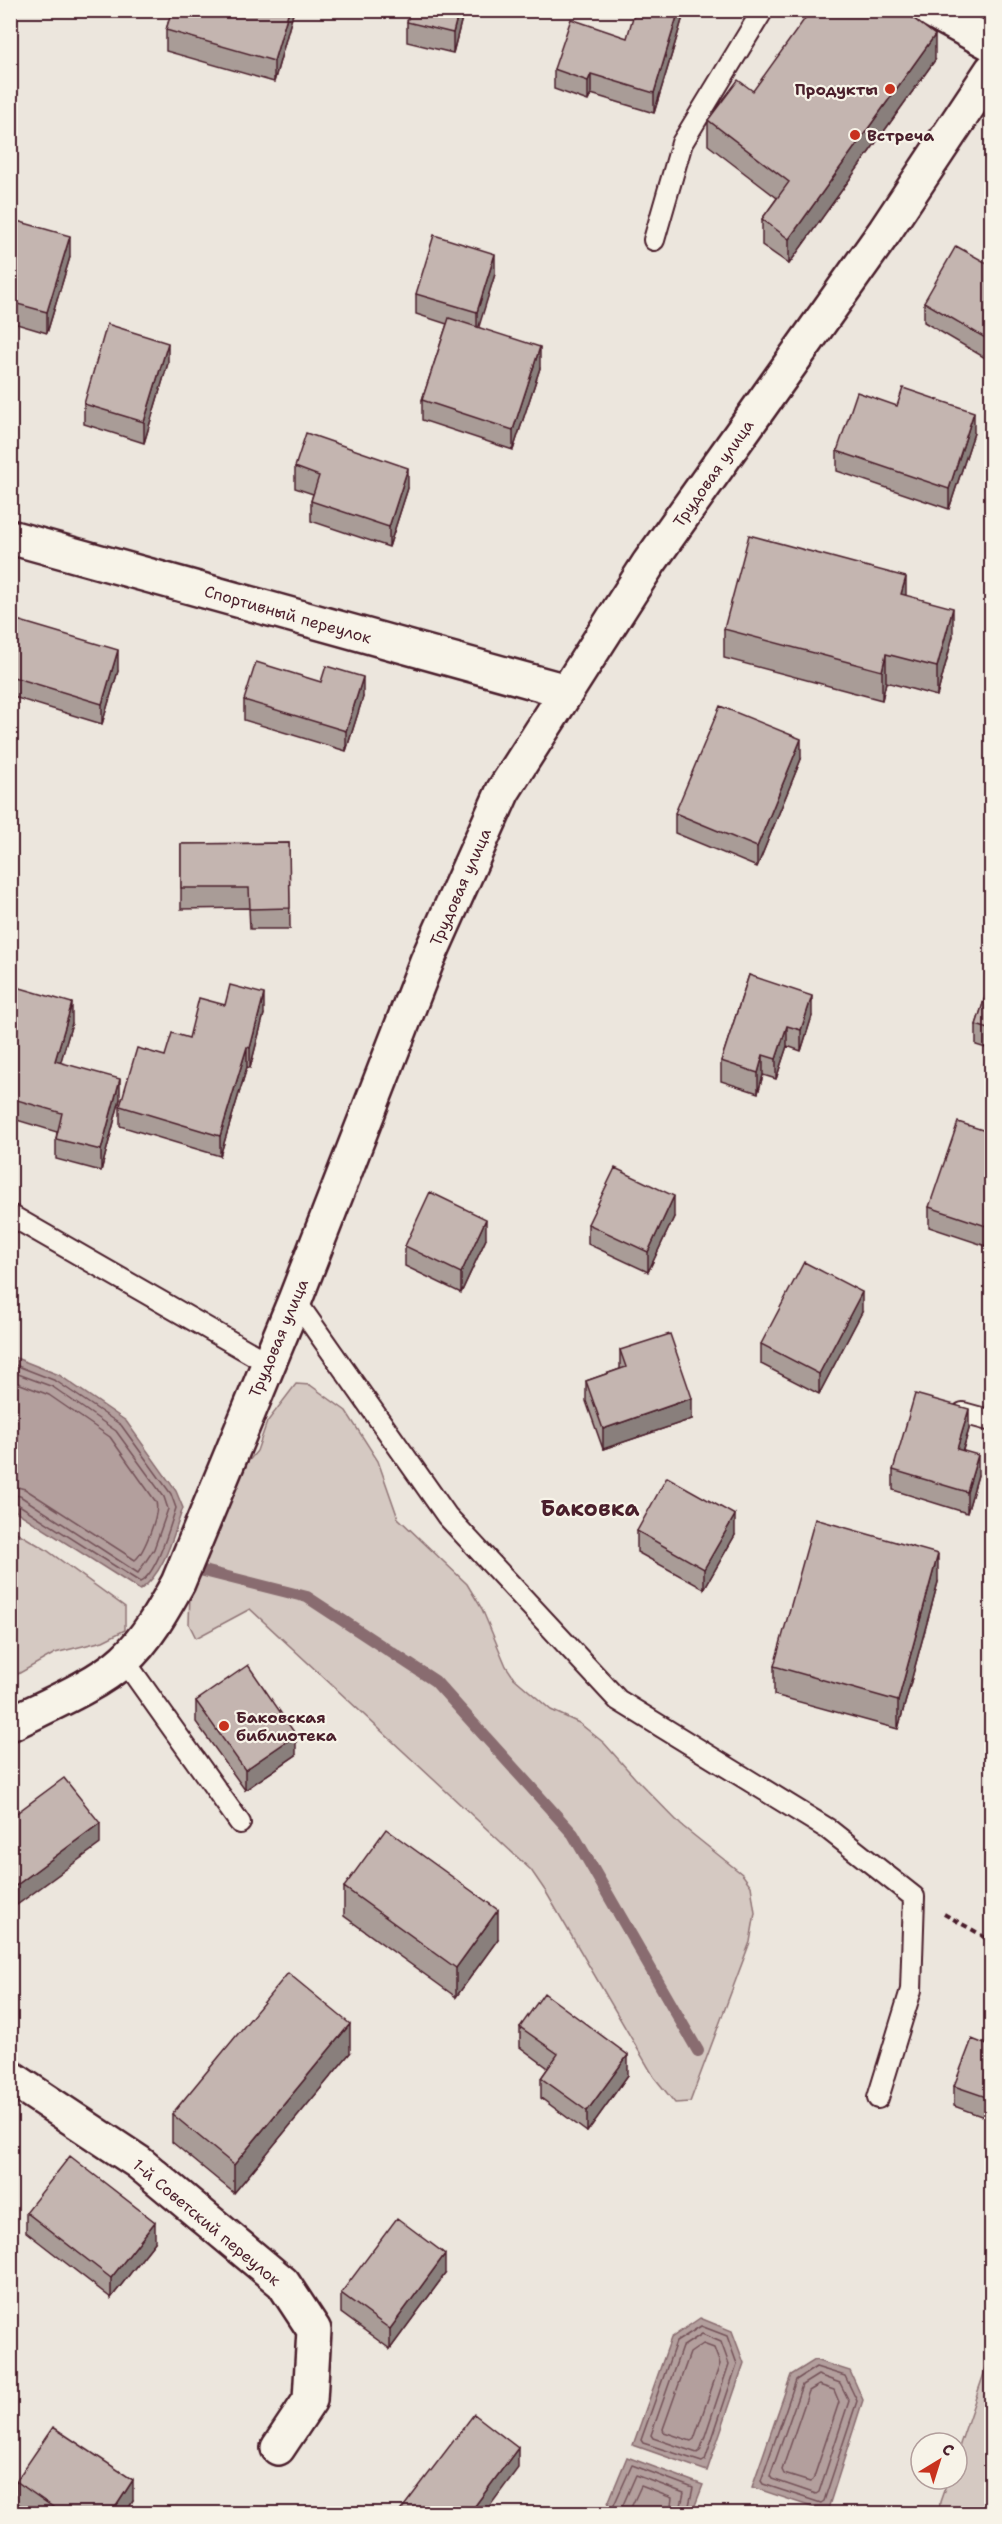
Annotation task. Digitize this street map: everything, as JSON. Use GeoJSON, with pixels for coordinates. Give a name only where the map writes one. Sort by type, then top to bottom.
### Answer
{"type":"FeatureCollection","features":[{"type":"Feature","properties":{"kind":"street"},"geometry":{"type":"LineString","coordinates":[[930,10],[992,44]]}},
{"type":"Feature","properties":{"kind":"street","name":"Трудовая улица"},"geometry":{"type":"LineString","coordinates":[[10,1724],[84,1687],[124,1660],[160,1617],[178,1583],[295,1300],[427,961],[502,791],[649,563],[885,231],[992,70]]}},
{"type":"Feature","properties":{"kind":"street","name":"Спортивный переулок"},"geometry":{"type":"LineString","coordinates":[[10,537],[566,691]]}},
{"type":"Feature","properties":{"kind":"street","name":"1-й Советский переулок"},"geometry":{"type":"LineString","coordinates":[[10,2077],[138,2162],[283,2283],[314,2330],[310,2400],[278,2448]]}},
{"type":"Feature","properties":{"kind":"lane"},"geometry":{"type":"LineString","coordinates":[[654,240],[681,142],[763,10]]}},
{"type":"Feature","properties":{"kind":"lane"},"geometry":{"type":"LineString","coordinates":[[10,1215],[268,1363]]}},
{"type":"Feature","properties":{"kind":"lane"},"geometry":{"type":"LineString","coordinates":[[295,1300],[447,1516],[618,1700],[828,1829],[914,1897],[911,1990],[878,2098]]}},
{"type":"Feature","properties":{"kind":"lane"},"geometry":{"type":"LineString","coordinates":[[963,1413],[992,1421]]}},
{"type":"Feature","properties":{"kind":"lane"},"geometry":{"type":"LineString","coordinates":[[124,1660],[240,1823]]}},
{"type":"Feature","properties":{"kind":"path"},"geometry":{"type":"LineString","coordinates":[[914,1897],[980,1934],[992,1944]]}},
{"type":"Feature","properties":{"kind":"shaded area"},"geometry":{"type":"Polygon","coordinates":[[[296,1384],[310,1385],[346,1411],[378,1461],[398,1518],[467,1584],[482,1609],[506,1666],[514,1678],[551,1710],[579,1723],[604,1743],[681,1825],[742,1874],[751,1886],[755,1913],[750,1942],[690,2102],[675,2103],[654,2077],[531,1870],[250,1609],[196,1638],[189,1624],[190,1592],[247,1463],[257,1451],[267,1422],[296,1384]]]}},
{"type":"Feature","properties":{"kind":"shaded area"},"geometry":{"type":"Polygon","coordinates":[[[11,1529],[45,1549],[125,1607],[125,1630],[103,1641],[55,1653],[11,1678],[11,1529]]]}},
{"type":"Feature","properties":{"kind":"shaded area"},"geometry":{"type":"Polygon","coordinates":[[[991,2353],[991,2513],[939,2513],[944,2491],[969,2491],[969,2431],[964,2431],[991,2353]]]}},
{"type":"Feature","properties":{"kind":"water"},"geometry":{"type":"Polygon","coordinates":[[[11,1356],[59,1375],[126,1421],[176,1491],[183,1508],[172,1541],[156,1574],[140,1590],[11,1506],[11,1356]]]}},
{"type":"Feature","properties":{"kind":"water"},"geometry":{"type":"Polygon","coordinates":[[[700,2318],[732,2331],[744,2363],[707,2471],[633,2445],[671,2338],[700,2318]]]}},
{"type":"Feature","properties":{"kind":"water"},"geometry":{"type":"Polygon","coordinates":[[[815,2360],[850,2371],[863,2400],[827,2512],[752,2487],[791,2375],[815,2360]]]}},
{"type":"Feature","properties":{"kind":"water"},"geometry":{"type":"Polygon","coordinates":[[[627,2457],[703,2485],[692,2513],[604,2513],[627,2457]]]}},
{"type":"Feature","properties":{"kind":"building"},"geometry":{"type":"Polygon","coordinates":[[[172,10],[289,10],[274,61],[166,30],[172,10]]]}},
{"type":"Feature","properties":{"kind":"building"},"geometry":{"type":"Polygon","coordinates":[[[410,10],[459,10],[453,33],[407,22],[410,10]]]}},
{"type":"Feature","properties":{"kind":"building"},"geometry":{"type":"Polygon","coordinates":[[[635,10],[679,10],[654,93],[591,74],[588,81],[554,69],[571,19],[627,38],[635,10]]]}},
{"type":"Feature","properties":{"kind":"building"},"geometry":{"type":"Polygon","coordinates":[[[811,10],[902,10],[935,35],[789,239],[762,219],[789,182],[708,120],[738,80],[753,91],[811,10]]]}},
{"type":"Feature","properties":{"kind":"building"},"geometry":{"type":"Polygon","coordinates":[[[10,219],[70,236],[47,312],[10,302],[10,219]]]}},
{"type":"Feature","properties":{"kind":"building"},"geometry":{"type":"Polygon","coordinates":[[[434,235],[495,254],[477,312],[416,294],[434,235]]]}},
{"type":"Feature","properties":{"kind":"building"},"geometry":{"type":"Polygon","coordinates":[[[956,246],[992,266],[992,342],[924,302],[956,246]]]}},
{"type":"Feature","properties":{"kind":"building"},"geometry":{"type":"Polygon","coordinates":[[[449,318],[540,347],[513,430],[422,400],[449,318]]]}},
{"type":"Feature","properties":{"kind":"building"},"geometry":{"type":"Polygon","coordinates":[[[107,324],[168,343],[144,422],[84,404],[107,324]]]}},
{"type":"Feature","properties":{"kind":"building"},"geometry":{"type":"Polygon","coordinates":[[[903,388],[974,412],[949,489],[837,451],[857,392],[897,406],[903,388]]]}},
{"type":"Feature","properties":{"kind":"building"},"geometry":{"type":"Polygon","coordinates":[[[306,433],[408,468],[389,527],[311,501],[319,476],[295,467],[306,433]]]}},
{"type":"Feature","properties":{"kind":"building"},"geometry":{"type":"Polygon","coordinates":[[[749,535],[906,577],[901,594],[953,608],[937,667],[886,654],[882,671],[724,629],[749,535]]]}},
{"type":"Feature","properties":{"kind":"building"},"geometry":{"type":"Polygon","coordinates":[[[10,618],[118,650],[102,704],[10,676],[10,618]]]}},
{"type":"Feature","properties":{"kind":"building"},"geometry":{"type":"Polygon","coordinates":[[[256,662],[321,682],[326,666],[363,677],[346,731],[244,700],[256,662]]]}},
{"type":"Feature","properties":{"kind":"building"},"geometry":{"type":"Polygon","coordinates":[[[720,706],[801,739],[757,847],[675,813],[720,706]]]}},
{"type":"Feature","properties":{"kind":"building"},"geometry":{"type":"Polygon","coordinates":[[[289,843],[290,908],[250,909],[249,888],[181,888],[181,844],[289,843]]]}},
{"type":"Feature","properties":{"kind":"building"},"geometry":{"type":"Polygon","coordinates":[[[749,975],[812,996],[801,1030],[787,1026],[776,1059],[763,1055],[758,1073],[721,1061],[749,975]]]}},
{"type":"Feature","properties":{"kind":"building"},"geometry":{"type":"Polygon","coordinates":[[[992,976],[992,1030],[976,1025],[992,976]]]}},
{"type":"Feature","properties":{"kind":"building"},"geometry":{"type":"Polygon","coordinates":[[[10,985],[72,1003],[55,1061],[120,1079],[101,1150],[56,1139],[62,1113],[10,1098],[10,985]]]}},
{"type":"Feature","properties":{"kind":"building"},"geometry":{"type":"Polygon","coordinates":[[[230,985],[264,994],[250,1048],[247,1047],[220,1136],[120,1106],[137,1048],[165,1056],[172,1033],[189,1038],[199,998],[225,1005],[230,985]]]}},
{"type":"Feature","properties":{"kind":"building"},"geometry":{"type":"Polygon","coordinates":[[[958,1122],[992,1133],[992,1228],[929,1207],[958,1122]]]}},
{"type":"Feature","properties":{"kind":"building"},"geometry":{"type":"Polygon","coordinates":[[[615,1168],[674,1196],[648,1252],[588,1224],[615,1168]]]}},
{"type":"Feature","properties":{"kind":"building"},"geometry":{"type":"Polygon","coordinates":[[[430,1192],[486,1219],[461,1273],[405,1246],[430,1192]]]}},
{"type":"Feature","properties":{"kind":"building"},"geometry":{"type":"Polygon","coordinates":[[[804,1262],[862,1292],[819,1374],[761,1344],[804,1262]]]}},
{"type":"Feature","properties":{"kind":"building"},"geometry":{"type":"Polygon","coordinates":[[[670,1334],[692,1398],[603,1429],[586,1381],[626,1367],[620,1350],[670,1334]]]}},
{"type":"Feature","properties":{"kind":"building"},"geometry":{"type":"Polygon","coordinates":[[[915,1394],[969,1409],[957,1449],[978,1455],[967,1492],[893,1470],[915,1394]]]}},
{"type":"Feature","properties":{"kind":"building"},"geometry":{"type":"Polygon","coordinates":[[[667,1477],[735,1515],[704,1569],[637,1531],[667,1477]]]}},
{"type":"Feature","properties":{"kind":"building"},"geometry":{"type":"Polygon","coordinates":[[[815,1519],[938,1554],[898,1701],[774,1666],[815,1519]]]}},
{"type":"Feature","properties":{"kind":"building"},"geometry":{"type":"Polygon","coordinates":[[[248,1665],[296,1735],[245,1770],[196,1701],[248,1665]]]}},
{"type":"Feature","properties":{"kind":"building"},"geometry":{"type":"Polygon","coordinates":[[[64,1778],[100,1823],[10,1890],[10,1818],[64,1778]]]}},
{"type":"Feature","properties":{"kind":"building"},"geometry":{"type":"Polygon","coordinates":[[[386,1829],[498,1910],[456,1968],[344,1887],[386,1829]]]}},
{"type":"Feature","properties":{"kind":"building"},"geometry":{"type":"Polygon","coordinates":[[[288,1973],[350,2024],[234,2165],[172,2114],[288,1973]]]}},
{"type":"Feature","properties":{"kind":"building"},"geometry":{"type":"Polygon","coordinates":[[[544,1993],[628,2055],[587,2111],[541,2078],[558,2054],[520,2027],[544,1993]]]}},
{"type":"Feature","properties":{"kind":"building"},"geometry":{"type":"Polygon","coordinates":[[[972,2039],[992,2047],[992,2099],[954,2086],[972,2039]]]}},
{"type":"Feature","properties":{"kind":"building"},"geometry":{"type":"Polygon","coordinates":[[[70,2156],[155,2222],[111,2278],[26,2212],[70,2156]]]}},
{"type":"Feature","properties":{"kind":"building"},"geometry":{"type":"Polygon","coordinates":[[[397,2218],[445,2254],[390,2329],[341,2293],[397,2218]]]}},
{"type":"Feature","properties":{"kind":"building"},"geometry":{"type":"Polygon","coordinates":[[[474,2414],[518,2448],[469,2514],[398,2514],[474,2414]]]}},
{"type":"Feature","properties":{"kind":"building"},"geometry":{"type":"Polygon","coordinates":[[[53,2427],[133,2480],[111,2514],[63,2514],[16,2481],[53,2427]]]}},
{"type":"Feature","properties":{"kind":"waterway"},"geometry":{"type":"LineString","coordinates":[[200,1570],[307,1597],[435,1681],[573,1834],[698,2051]]}},
{"type":"Feature","properties":{"kind":"place","name":"Продукты"},"geometry":{"type":"Point","coordinates":[890,89]}},
{"type":"Feature","properties":{"kind":"place","name":"Встреча"},"geometry":{"type":"Point","coordinates":[855,135]}},
{"type":"Feature","properties":{"kind":"place","name":"Баковская библиотека"},"geometry":{"type":"Point","coordinates":[224,1726]}},
{"type":"Feature","properties":{"kind":"district","name":"Баковка"},"geometry":{"type":"Point","coordinates":[590,1508]}}]}
